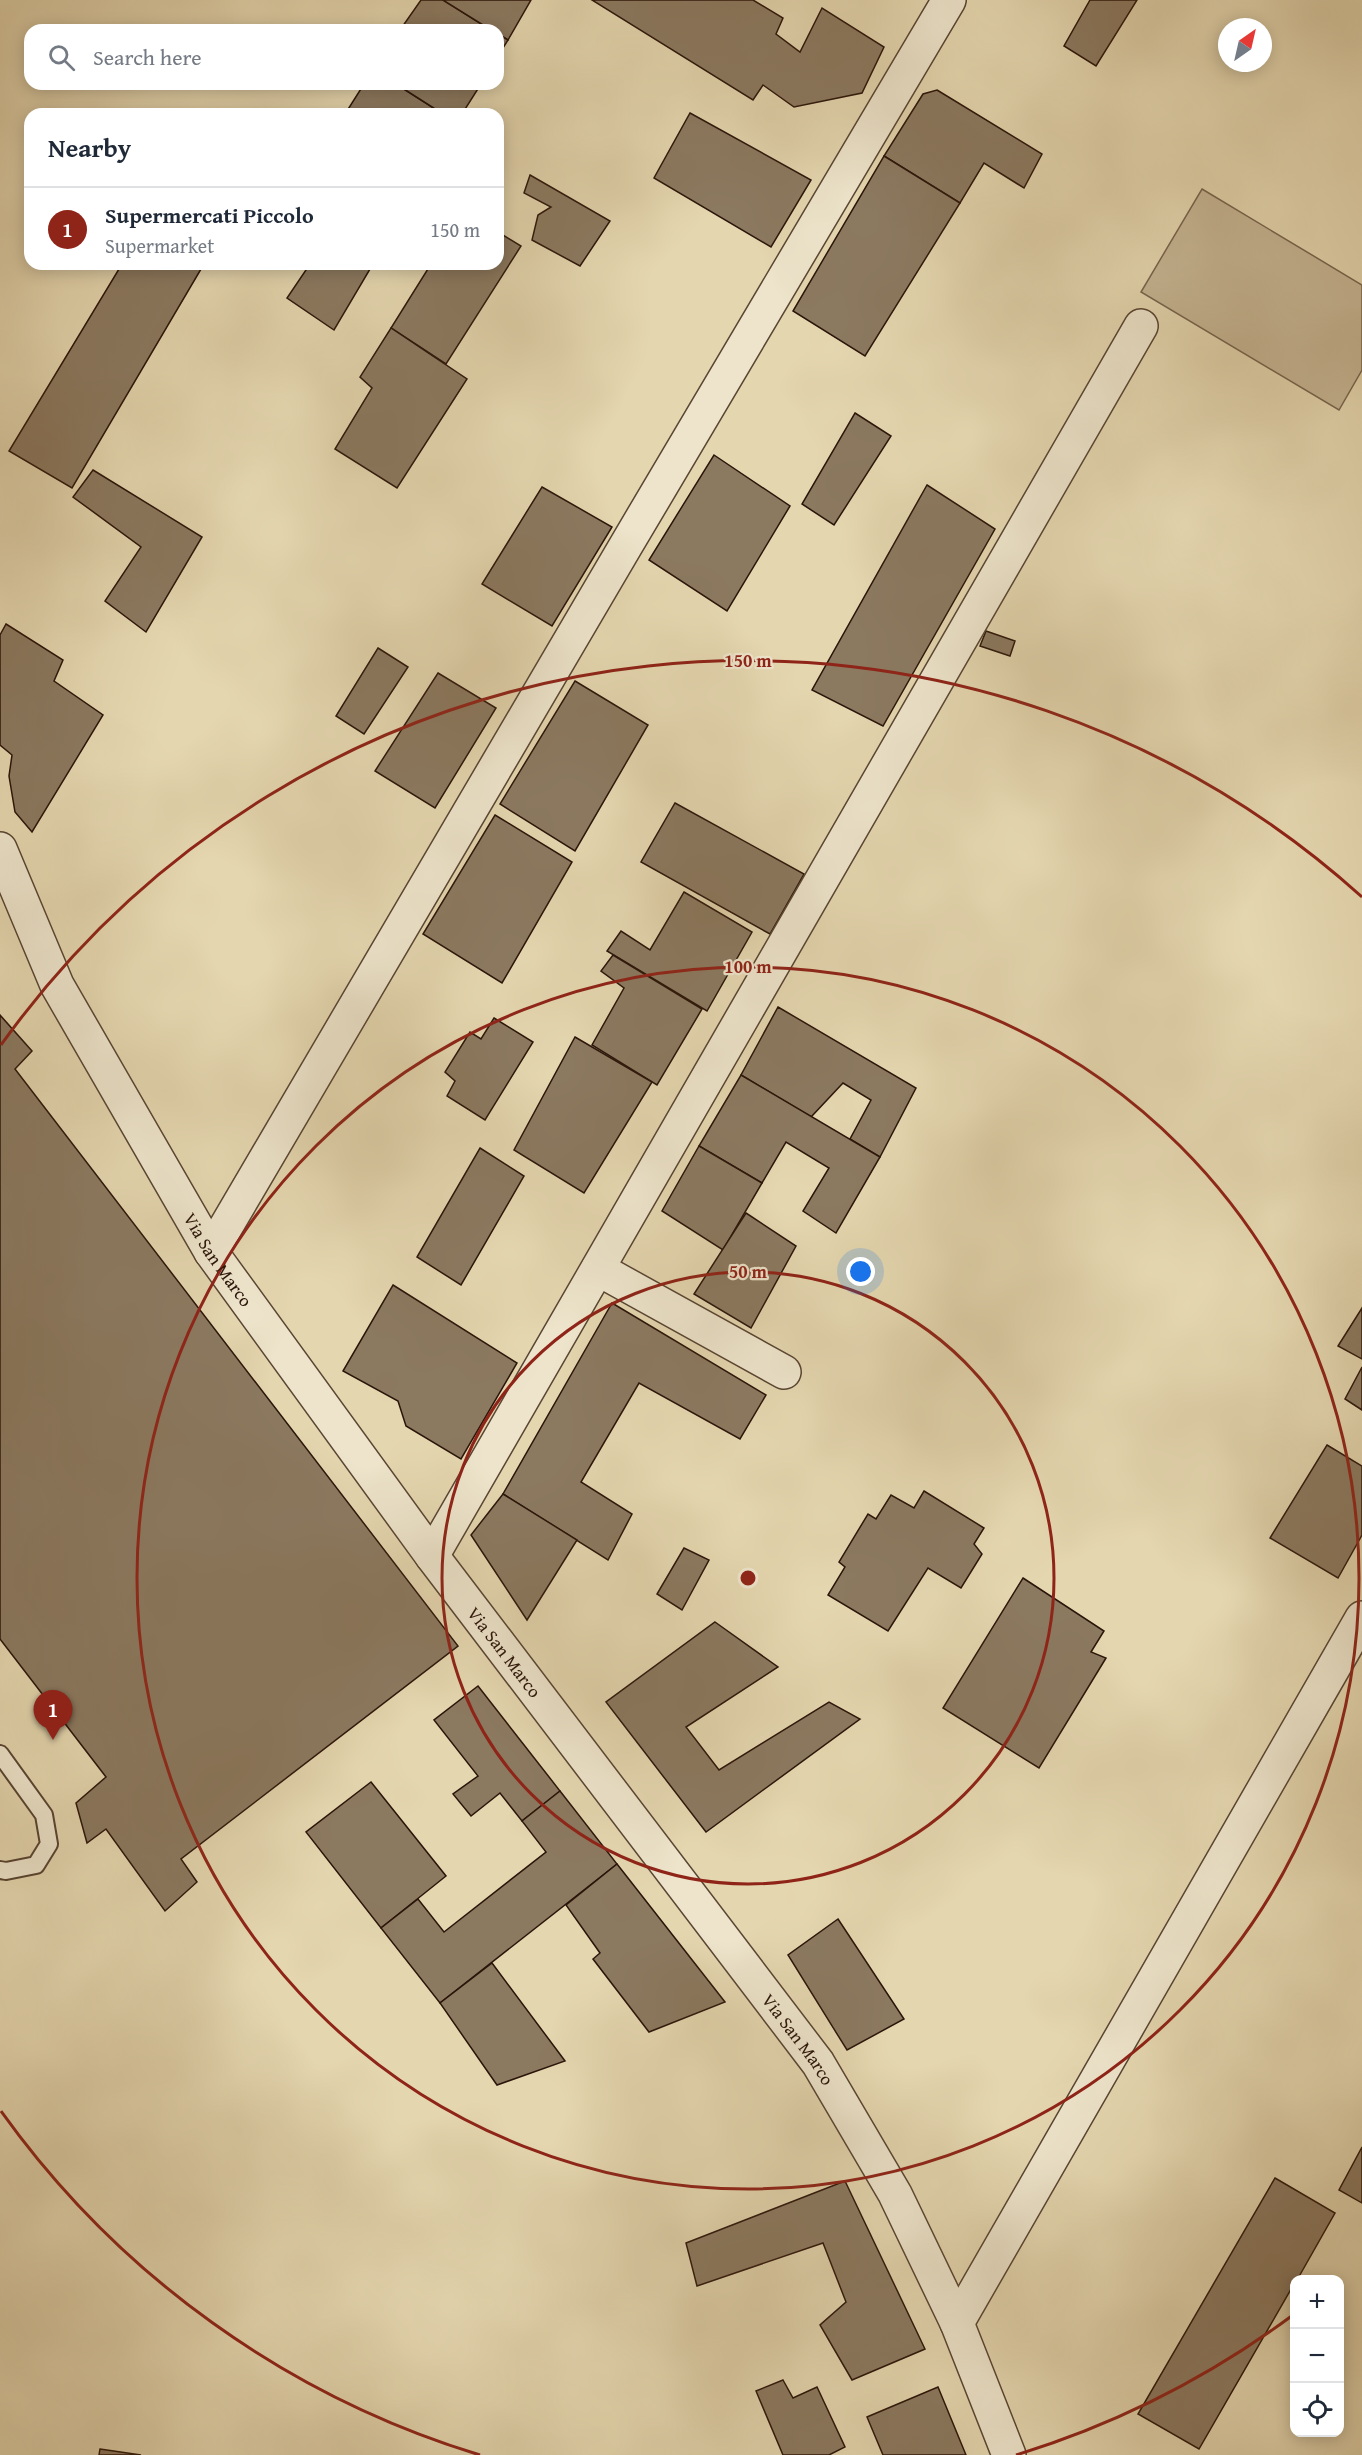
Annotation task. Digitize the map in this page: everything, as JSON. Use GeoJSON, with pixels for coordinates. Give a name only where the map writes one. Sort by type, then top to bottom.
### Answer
{"type":"FeatureCollection","features":[{"type":"Feature","properties":{"kind":"street"},"geometry":{"type":"LineString","coordinates":[[211,1252],[625,547],[950,0]]}},
{"type":"Feature","properties":{"kind":"street"},"geometry":{"type":"LineString","coordinates":[[432,1556],[1141,326]]}},
{"type":"Feature","properties":{"kind":"street","name":"Via San Marco"},"geometry":{"type":"LineString","coordinates":[[0,849],[57,985],[211,1252],[432,1556],[818,2063],[895,2194],[957,2323],[1009,2455]]}},
{"type":"Feature","properties":{"kind":"street"},"geometry":{"type":"LineString","coordinates":[[598,1269],[784,1372]]}},
{"type":"Feature","properties":{"kind":"street"},"geometry":{"type":"LineString","coordinates":[[957,2323],[1362,1618]]}},
{"type":"Feature","properties":{"kind":"lane"},"geometry":{"type":"LineString","coordinates":[[0,1754],[44,1815],[49,1844],[36,1865],[6,1871],[0,1870]]}},
{"type":"Feature","properties":{"kind":"shaded area"},"geometry":{"type":"Polygon","coordinates":[[[1202,189],[1362,285],[1362,370],[1339,410],[1141,292],[1202,189]]]}},
{"type":"Feature","properties":{"kind":"building"},"geometry":{"type":"Polygon","coordinates":[[[421,0],[443,0],[481,24],[404,24],[421,0]]]}},
{"type":"Feature","properties":{"kind":"building"},"geometry":{"type":"Polygon","coordinates":[[[443,0],[531,0],[508,40],[504,38],[504,24],[481,24],[443,0]]]}},
{"type":"Feature","properties":{"kind":"building"},"geometry":{"type":"Polygon","coordinates":[[[592,0],[753,0],[783,18],[776,34],[800,52],[822,8],[884,47],[862,93],[794,107],[763,85],[753,100],[592,0]]]}},
{"type":"Feature","properties":{"kind":"building"},"geometry":{"type":"Polygon","coordinates":[[[1090,0],[1137,0],[1096,66],[1064,46],[1090,0]]]}},
{"type":"Feature","properties":{"kind":"building"},"geometry":{"type":"Polygon","coordinates":[[[360,90],[405,90],[434,108],[349,108],[360,90]]]}},
{"type":"Feature","properties":{"kind":"building"},"geometry":{"type":"Polygon","coordinates":[[[405,90],[477,90],[466,108],[434,108],[405,90]]]}},
{"type":"Feature","properties":{"kind":"building"},"geometry":{"type":"Polygon","coordinates":[[[937,90],[1042,154],[1024,188],[984,163],[960,203],[884,156],[923,94],[937,90]]]}},
{"type":"Feature","properties":{"kind":"building"},"geometry":{"type":"Polygon","coordinates":[[[690,113],[811,180],[771,247],[654,178],[690,113]]]}},
{"type":"Feature","properties":{"kind":"building"},"geometry":{"type":"Polygon","coordinates":[[[884,156],[960,203],[865,356],[793,311],[884,156]]]}},
{"type":"Feature","properties":{"kind":"building"},"geometry":{"type":"Polygon","coordinates":[[[530,175],[610,221],[580,266],[532,240],[538,215],[551,207],[524,193],[530,175]]]}},
{"type":"Feature","properties":{"kind":"building"},"geometry":{"type":"Polygon","coordinates":[[[504,236],[521,246],[446,364],[391,328],[427,270],[504,270],[504,236]]]}},
{"type":"Feature","properties":{"kind":"building"},"geometry":{"type":"Polygon","coordinates":[[[118,270],[200,270],[72,488],[9,451],[118,270]]]}},
{"type":"Feature","properties":{"kind":"building"},"geometry":{"type":"Polygon","coordinates":[[[306,270],[369,270],[334,330],[287,298],[306,270]]]}},
{"type":"Feature","properties":{"kind":"building"},"geometry":{"type":"Polygon","coordinates":[[[391,328],[467,379],[397,488],[335,449],[372,388],[360,377],[391,328]]]}},
{"type":"Feature","properties":{"kind":"building"},"geometry":{"type":"Polygon","coordinates":[[[855,413],[891,436],[834,525],[802,504],[855,413]]]}},
{"type":"Feature","properties":{"kind":"building"},"geometry":{"type":"Polygon","coordinates":[[[714,455],[790,506],[727,611],[649,560],[714,455]]]}},
{"type":"Feature","properties":{"kind":"building"},"geometry":{"type":"Polygon","coordinates":[[[93,470],[202,537],[146,632],[105,601],[141,547],[73,497],[93,470]]]}},
{"type":"Feature","properties":{"kind":"building"},"geometry":{"type":"Polygon","coordinates":[[[927,485],[995,529],[883,726],[812,690],[927,485]]]}},
{"type":"Feature","properties":{"kind":"building"},"geometry":{"type":"Polygon","coordinates":[[[542,487],[612,527],[552,626],[482,584],[542,487]]]}},
{"type":"Feature","properties":{"kind":"building"},"geometry":{"type":"Polygon","coordinates":[[[6,624],[63,660],[54,681],[103,715],[32,832],[15,812],[9,776],[12,755],[0,745],[0,635],[6,624]]]}},
{"type":"Feature","properties":{"kind":"building"},"geometry":{"type":"Polygon","coordinates":[[[986,631],[1015,641],[1010,656],[980,646],[986,631]]]}},
{"type":"Feature","properties":{"kind":"building"},"geometry":{"type":"Polygon","coordinates":[[[378,648],[408,667],[364,734],[336,716],[378,648]]]}},
{"type":"Feature","properties":{"kind":"building"},"geometry":{"type":"Polygon","coordinates":[[[438,673],[496,708],[435,808],[375,771],[438,673]]]}},
{"type":"Feature","properties":{"kind":"building"},"geometry":{"type":"Polygon","coordinates":[[[575,681],[648,725],[575,851],[500,804],[575,681]]]}},
{"type":"Feature","properties":{"kind":"building"},"geometry":{"type":"Polygon","coordinates":[[[675,803],[804,874],[770,934],[641,862],[675,803]]]}},
{"type":"Feature","properties":{"kind":"building"},"geometry":{"type":"Polygon","coordinates":[[[495,815],[572,862],[502,983],[423,934],[495,815]]]}},
{"type":"Feature","properties":{"kind":"building"},"geometry":{"type":"Polygon","coordinates":[[[684,892],[752,932],[707,1011],[607,951],[621,931],[650,950],[684,892]]]}},
{"type":"Feature","properties":{"kind":"building"},"geometry":{"type":"Polygon","coordinates":[[[613,955],[702,1009],[657,1085],[592,1045],[624,988],[601,971],[613,955]]]}},
{"type":"Feature","properties":{"kind":"building"},"geometry":{"type":"Polygon","coordinates":[[[778,1007],[916,1088],[880,1157],[850,1139],[871,1100],[843,1083],[811,1117],[741,1075],[778,1007]]]}},
{"type":"Feature","properties":{"kind":"building"},"geometry":{"type":"Polygon","coordinates":[[[0,1015],[32,1051],[15,1069],[458,1646],[181,1859],[197,1882],[165,1911],[106,1829],[87,1843],[76,1803],[106,1777],[0,1639],[0,1015]]]}},
{"type":"Feature","properties":{"kind":"building"},"geometry":{"type":"Polygon","coordinates":[[[494,1018],[533,1042],[485,1120],[447,1096],[455,1081],[445,1072],[470,1032],[481,1039],[494,1018]]]}},
{"type":"Feature","properties":{"kind":"building"},"geometry":{"type":"Polygon","coordinates":[[[575,1037],[652,1082],[584,1193],[514,1150],[575,1037]]]}},
{"type":"Feature","properties":{"kind":"building"},"geometry":{"type":"Polygon","coordinates":[[[741,1075],[880,1157],[836,1233],[803,1211],[829,1168],[786,1142],[762,1183],[699,1146],[741,1075]]]}},
{"type":"Feature","properties":{"kind":"building"},"geometry":{"type":"Polygon","coordinates":[[[699,1146],[762,1183],[723,1250],[662,1211],[699,1146]]]}},
{"type":"Feature","properties":{"kind":"building"},"geometry":{"type":"Polygon","coordinates":[[[480,1148],[524,1176],[461,1285],[417,1257],[480,1148]]]}},
{"type":"Feature","properties":{"kind":"building"},"geometry":{"type":"Polygon","coordinates":[[[746,1213],[796,1246],[751,1328],[694,1294],[746,1213]]]}},
{"type":"Feature","properties":{"kind":"building"},"geometry":{"type":"Polygon","coordinates":[[[393,1285],[517,1363],[461,1459],[406,1426],[398,1401],[343,1371],[393,1285]]]}},
{"type":"Feature","properties":{"kind":"building"},"geometry":{"type":"Polygon","coordinates":[[[612,1303],[766,1395],[740,1439],[639,1383],[581,1482],[632,1514],[608,1560],[503,1494],[612,1303]]]}},
{"type":"Feature","properties":{"kind":"building"},"geometry":{"type":"Polygon","coordinates":[[[1362,1308],[1362,1359],[1338,1346],[1362,1308]]]}},
{"type":"Feature","properties":{"kind":"building"},"geometry":{"type":"Polygon","coordinates":[[[1362,1367],[1362,1410],[1345,1399],[1362,1367]]]}},
{"type":"Feature","properties":{"kind":"building"},"geometry":{"type":"Polygon","coordinates":[[[1327,1445],[1362,1466],[1362,1535],[1338,1578],[1270,1538],[1327,1445]]]}},
{"type":"Feature","properties":{"kind":"building"},"geometry":{"type":"Polygon","coordinates":[[[924,1491],[984,1528],[974,1544],[982,1554],[961,1588],[928,1568],[888,1631],[828,1595],[845,1567],[839,1562],[868,1514],[876,1519],[891,1495],[914,1508],[924,1491]]]}},
{"type":"Feature","properties":{"kind":"building"},"geometry":{"type":"Polygon","coordinates":[[[503,1494],[577,1540],[527,1620],[471,1535],[503,1494]]]}},
{"type":"Feature","properties":{"kind":"building"},"geometry":{"type":"Polygon","coordinates":[[[684,1548],[709,1560],[682,1610],[657,1594],[684,1548]]]}},
{"type":"Feature","properties":{"kind":"building"},"geometry":{"type":"Polygon","coordinates":[[[1023,1578],[1104,1631],[1091,1652],[1106,1658],[1039,1768],[943,1708],[1023,1578]]]}},
{"type":"Feature","properties":{"kind":"building"},"geometry":{"type":"Polygon","coordinates":[[[715,1622],[778,1667],[686,1727],[719,1770],[829,1702],[860,1719],[706,1832],[606,1702],[715,1622]]]}},
{"type":"Feature","properties":{"kind":"building"},"geometry":{"type":"Polygon","coordinates":[[[478,1686],[560,1791],[522,1821],[500,1793],[471,1816],[453,1794],[478,1776],[434,1720],[478,1686]]]}},
{"type":"Feature","properties":{"kind":"building"},"geometry":{"type":"Polygon","coordinates":[[[371,1782],[446,1876],[381,1928],[306,1832],[371,1782]]]}},
{"type":"Feature","properties":{"kind":"building"},"geometry":{"type":"Polygon","coordinates":[[[560,1791],[617,1864],[440,2003],[381,1928],[418,1899],[444,1932],[546,1852],[522,1821],[560,1791]]]}},
{"type":"Feature","properties":{"kind":"building"},"geometry":{"type":"Polygon","coordinates":[[[617,1864],[725,2002],[649,2032],[593,1959],[600,1953],[566,1905],[617,1864]]]}},
{"type":"Feature","properties":{"kind":"building"},"geometry":{"type":"Polygon","coordinates":[[[838,1919],[904,2019],[847,2050],[788,1955],[838,1919]]]}},
{"type":"Feature","properties":{"kind":"building"},"geometry":{"type":"Polygon","coordinates":[[[492,1963],[565,2061],[497,2085],[440,2003],[492,1963]]]}},
{"type":"Feature","properties":{"kind":"building"},"geometry":{"type":"Polygon","coordinates":[[[1362,2147],[1362,2203],[1339,2190],[1362,2147]]]}},
{"type":"Feature","properties":{"kind":"building"},"geometry":{"type":"Polygon","coordinates":[[[1275,2178],[1335,2213],[1300,2275],[1290,2275],[1290,2291],[1199,2449],[1138,2414],[1275,2178]]]}},
{"type":"Feature","properties":{"kind":"building"},"geometry":{"type":"Polygon","coordinates":[[[845,2181],[925,2349],[852,2380],[820,2325],[846,2302],[823,2243],[697,2286],[686,2243],[845,2181]]]}},
{"type":"Feature","properties":{"kind":"building"},"geometry":{"type":"Polygon","coordinates":[[[783,2380],[793,2398],[817,2387],[845,2447],[829,2455],[783,2455],[756,2391],[783,2380]]]}},
{"type":"Feature","properties":{"kind":"building"},"geometry":{"type":"Polygon","coordinates":[[[938,2387],[966,2455],[883,2455],[867,2417],[938,2387]]]}},
{"type":"Feature","properties":{"kind":"building"},"geometry":{"type":"Polygon","coordinates":[[[100,2449],[141,2455],[99,2455],[100,2449]]]}},
{"type":"Feature","properties":{"kind":"place","name":"Supermercati Piccolo"},"geometry":{"type":"Point","coordinates":[53,1740]}}]}
